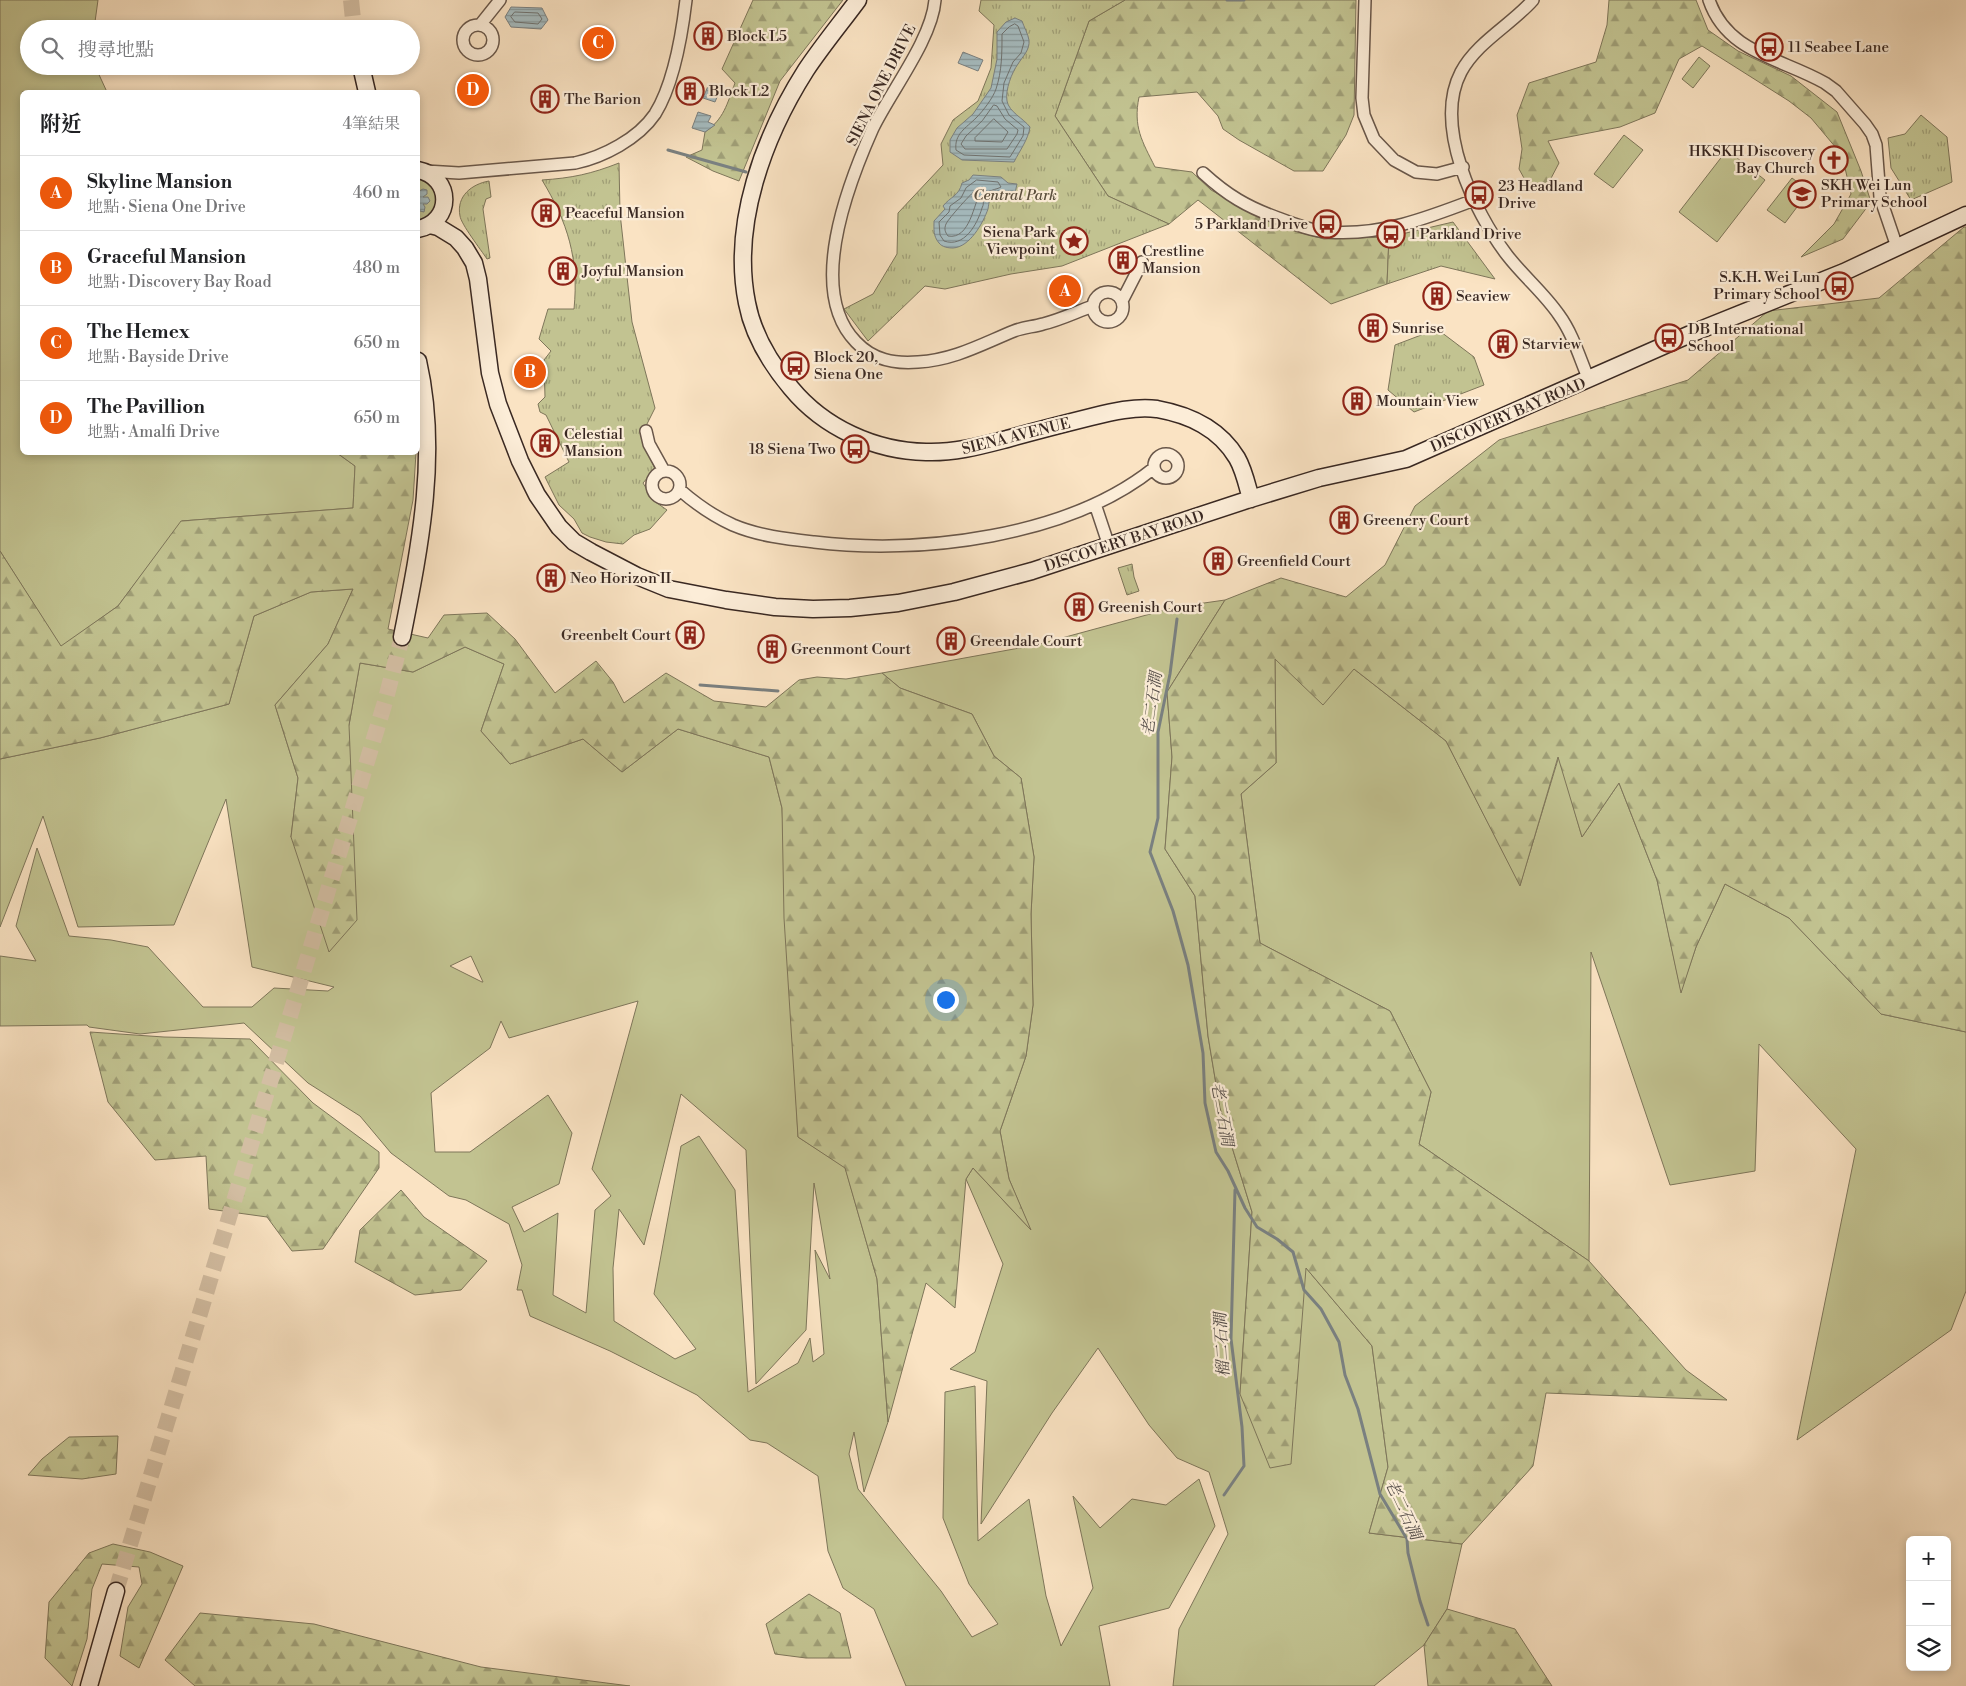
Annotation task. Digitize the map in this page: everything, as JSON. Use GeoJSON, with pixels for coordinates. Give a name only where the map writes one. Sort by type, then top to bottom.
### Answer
{"type":"FeatureCollection","features":[{"type":"Feature","properties":{"kind":"street"},"geometry":{"type":"LineString","coordinates":[[480,25],[500,0]]}},
{"type":"Feature","properties":{"kind":"street"},"geometry":{"type":"LineString","coordinates":[[421,170],[459,174],[575,163],[590,160],[616,147],[643,128],[655,113],[666,90],[680,38],[686,0]]}},
{"type":"Feature","properties":{"kind":"street","name":"SIENA AVENUE"},"geometry":{"type":"LineString","coordinates":[[858,0],[806,69],[788,102],[776,126],[762,163],[746,222],[744,264],[747,303],[753,326],[762,347],[786,383],[809,408],[844,430],[866,441],[889,448],[925,452],[966,450],[1088,418],[1131,410],[1154,408],[1184,415],[1201,422],[1216,434],[1237,457],[1251,499]]}},
{"type":"Feature","properties":{"kind":"street","name":"SIENA ONE DRIVE"},"geometry":{"type":"LineString","coordinates":[[935,0],[933,14],[923,38],[874,127],[847,196],[836,242],[833,273],[836,309],[842,323],[855,342],[873,355],[886,361],[934,361],[964,353],[1015,331],[1030,326],[1042,325],[1093,306],[1096,298],[1103,292],[1116,294],[1122,301]]}},
{"type":"Feature","properties":{"kind":"street"},"geometry":{"type":"LineString","coordinates":[[1365,0],[1362,98],[1364,115],[1374,139],[1394,160],[1416,172],[1437,174],[1463,167]]}},
{"type":"Feature","properties":{"kind":"street"},"geometry":{"type":"LineString","coordinates":[[1533,0],[1473,55],[1457,81],[1452,100],[1451,120],[1474,200],[1492,233],[1508,256],[1560,316],[1589,380]]}},
{"type":"Feature","properties":{"kind":"street"},"geometry":{"type":"LineString","coordinates":[[1709,0],[1720,22],[1732,37],[1746,46],[1826,82],[1865,124],[1876,145],[1880,197],[1897,247]]}},
{"type":"Feature","properties":{"kind":"street"},"geometry":{"type":"LineString","coordinates":[[363,75],[367,90]]}},
{"type":"Feature","properties":{"kind":"street","name":"DISCOVERY BAY ROAD"},"geometry":{"type":"LineString","coordinates":[[421,170],[433,176],[440,184],[444,203],[456,238]]}},
{"type":"Feature","properties":{"kind":"street"},"geometry":{"type":"LineString","coordinates":[[1203,173],[1236,200],[1253,209],[1306,228],[1329,232],[1364,232],[1419,222],[1474,200]]}},
{"type":"Feature","properties":{"kind":"street"},"geometry":{"type":"LineString","coordinates":[[422,229],[440,215],[452,182],[459,174]]}},
{"type":"Feature","properties":{"kind":"street","name":"DISCOVERY BAY ROAD"},"geometry":{"type":"LineString","coordinates":[[422,229],[447,232],[465,248],[474,263],[478,279],[490,373],[498,404],[520,461],[537,494],[559,527],[574,542],[637,576],[669,589],[708,597],[775,606],[850,608],[898,603],[950,593],[1032,571],[1251,499],[1344,471],[1406,459],[1695,332],[1810,287],[1966,215]]}},
{"type":"Feature","properties":{"kind":"street"},"geometry":{"type":"LineString","coordinates":[[1093,306],[1096,316],[1103,321],[1108,322],[1117,319],[1123,306],[1122,301],[1142,262]]}},
{"type":"Feature","properties":{"kind":"street"},"geometry":{"type":"LineString","coordinates":[[402,637],[414,576],[428,474],[427,423],[420,375]]}},
{"type":"Feature","properties":{"kind":"street"},"geometry":{"type":"LineString","coordinates":[[646,432],[648,444],[664,471]]}},
{"type":"Feature","properties":{"kind":"street"},"geometry":{"type":"LineString","coordinates":[[680,490],[715,516],[755,532],[798,540],[867,546],[918,545],[970,539],[1034,525],[1095,504],[1132,484],[1154,468]]}},
{"type":"Feature","properties":{"kind":"street"},"geometry":{"type":"LineString","coordinates":[[669,471],[680,480],[680,490],[670,499],[661,499],[654,493],[653,479],[655,475],[669,471]]}},
{"type":"Feature","properties":{"kind":"street"},"geometry":{"type":"LineString","coordinates":[[1095,504],[1110,546]]}},
{"type":"Feature","properties":{"kind":"street"},"geometry":{"type":"LineString","coordinates":[[89,1686],[116,1591]]}},
{"type":"Feature","properties":{"kind":"green space"},"geometry":{"type":"Polygon","coordinates":[[[0,0],[98,0],[95,20],[20,20],[20,75],[99,75],[106,90],[20,90],[20,455],[340,455],[355,466],[353,508],[182,521],[118,606],[61,647],[0,551],[0,0]]]}},
{"type":"Feature","properties":{"kind":"green space"},"geometry":{"type":"Polygon","coordinates":[[[753,0],[843,0],[780,81],[739,181],[713,171],[686,157],[702,150],[705,132],[717,122],[727,104],[735,83],[722,69],[753,0]]]}},
{"type":"Feature","properties":{"kind":"green space","name":"Central Park"},"geometry":{"type":"Polygon","coordinates":[[[981,0],[1125,0],[1089,21],[1055,116],[1108,196],[1169,224],[1062,266],[1011,274],[945,289],[925,286],[868,341],[844,309],[873,294],[897,254],[898,213],[943,165],[941,144],[953,120],[978,101],[991,68],[994,25],[979,11],[981,0]]]}},
{"type":"Feature","properties":{"kind":"green space"},"geometry":{"type":"Polygon","coordinates":[[[1125,0],[1356,0],[1354,115],[1346,135],[1323,171],[1294,171],[1239,140],[1223,129],[1218,116],[1197,92],[1139,97],[1137,117],[1140,134],[1155,167],[1192,172],[1211,190],[1280,227],[1324,239],[1389,237],[1387,284],[1331,304],[1198,200],[1169,224],[1108,196],[1055,116],[1089,21],[1125,0]]]}},
{"type":"Feature","properties":{"kind":"green space"},"geometry":{"type":"Polygon","coordinates":[[[1609,0],[1696,0],[1708,30],[1738,51],[1791,76],[1837,112],[1861,171],[1871,202],[1843,239],[1801,257],[1834,224],[1851,194],[1842,155],[1811,118],[1789,101],[1702,46],[1679,59],[1655,113],[1620,127],[1548,141],[1559,163],[1548,184],[1530,189],[1519,169],[1522,149],[1517,115],[1529,83],[1596,62],[1607,25],[1609,0]]]}},
{"type":"Feature","properties":{"kind":"green space"},"geometry":{"type":"Polygon","coordinates":[[[1699,57],[1710,66],[1693,88],[1682,79],[1699,57]]]}},
{"type":"Feature","properties":{"kind":"green space"},"geometry":{"type":"Polygon","coordinates":[[[1921,115],[1947,137],[1952,182],[1911,200],[1891,168],[1888,138],[1905,134],[1921,115]]]}},
{"type":"Feature","properties":{"kind":"green space"},"geometry":{"type":"Polygon","coordinates":[[[1624,135],[1643,150],[1613,188],[1594,174],[1624,135]]]}},
{"type":"Feature","properties":{"kind":"green space"},"geometry":{"type":"Polygon","coordinates":[[[1727,150],[1765,180],[1717,242],[1679,212],[1727,150]]]}},
{"type":"Feature","properties":{"kind":"green space"},"geometry":{"type":"Polygon","coordinates":[[[619,163],[620,213],[632,322],[655,408],[641,436],[655,469],[643,483],[654,501],[667,510],[650,529],[634,535],[623,544],[606,542],[582,533],[574,519],[559,505],[545,477],[569,462],[546,415],[540,412],[538,404],[545,397],[544,360],[551,351],[539,339],[548,309],[574,309],[575,291],[575,274],[570,242],[559,211],[542,180],[581,175],[619,163]]]}},
{"type":"Feature","properties":{"kind":"green space"},"geometry":{"type":"Polygon","coordinates":[[[420,178],[428,183],[437,199],[434,211],[420,220],[420,178]]]}},
{"type":"Feature","properties":{"kind":"green space"},"geometry":{"type":"Polygon","coordinates":[[[1792,178],[1809,191],[1785,223],[1767,210],[1792,178]]]}},
{"type":"Feature","properties":{"kind":"green space"},"geometry":{"type":"Polygon","coordinates":[[[489,181],[491,197],[486,199],[483,209],[490,258],[487,259],[461,220],[459,209],[463,197],[471,188],[489,181]]]}},
{"type":"Feature","properties":{"kind":"green space"},"geometry":{"type":"Polygon","coordinates":[[[1453,222],[1495,279],[1441,266],[1387,284],[1389,237],[1453,222]]]}},
{"type":"Feature","properties":{"kind":"green space"},"geometry":{"type":"Polygon","coordinates":[[[1966,227],[1966,1032],[1881,1014],[1789,918],[1725,884],[1696,947],[1681,993],[1657,880],[1619,783],[1582,837],[1558,757],[1520,886],[1446,741],[1354,669],[1323,705],[1275,659],[1276,763],[1241,794],[1260,943],[1390,1011],[1431,1092],[1419,1144],[1589,1261],[1686,1370],[1727,1400],[1546,1393],[1533,1466],[1462,1544],[1369,1533],[1388,1467],[1372,1346],[1306,1268],[1291,1464],[1270,1468],[1240,1394],[1252,1212],[1220,1108],[1208,1036],[1195,896],[1165,849],[1172,757],[1167,692],[1225,600],[1281,578],[1346,597],[1385,565],[1415,506],[1499,440],[1688,380],[1768,311],[1879,298],[1966,227]]]}},
{"type":"Feature","properties":{"kind":"green space"},"geometry":{"type":"Polygon","coordinates":[[[1437,329],[1474,357],[1484,385],[1414,412],[1388,390],[1395,345],[1437,329]]]}},
{"type":"Feature","properties":{"kind":"green space"},"geometry":{"type":"Polygon","coordinates":[[[340,455],[416,455],[413,500],[388,629],[428,638],[444,615],[487,613],[515,639],[555,693],[596,661],[613,682],[624,703],[666,673],[714,701],[766,707],[799,680],[817,677],[846,679],[882,673],[900,688],[972,714],[994,756],[1021,778],[1034,857],[1031,914],[1033,1005],[1026,1056],[1000,1131],[1009,1179],[1031,1230],[973,1168],[966,1179],[955,1308],[926,1283],[888,1422],[877,1279],[845,1168],[798,1137],[784,918],[782,808],[769,757],[678,729],[622,772],[583,739],[510,764],[481,731],[504,664],[465,647],[413,672],[360,663],[349,725],[357,920],[329,952],[291,837],[298,778],[275,705],[328,644],[353,589],[311,592],[254,616],[229,704],[100,738],[0,759],[0,551],[61,646],[118,606],[181,521],[353,508],[355,466],[340,455]]]}},
{"type":"Feature","properties":{"kind":"green space"},"geometry":{"type":"Polygon","coordinates":[[[1132,564],[1139,591],[1127,595],[1118,568],[1132,564]]]}},
{"type":"Feature","properties":{"kind":"green space"},"geometry":{"type":"Polygon","coordinates":[[[353,589],[328,644],[275,705],[298,778],[291,837],[349,725],[360,663],[413,672],[465,647],[504,664],[481,731],[510,764],[583,739],[622,772],[678,729],[769,757],[782,808],[798,1137],[845,1167],[877,1279],[888,1422],[864,1492],[854,1432],[849,1454],[858,1489],[941,1591],[972,1637],[998,1624],[969,1584],[943,1518],[945,1392],[975,1386],[978,1541],[1029,1499],[1046,1596],[1061,1646],[1093,1588],[1073,1496],[1100,1528],[1132,1499],[1166,1505],[1199,1479],[1215,1526],[1169,1608],[1099,1626],[1110,1686],[906,1686],[874,1609],[843,1588],[828,1551],[818,1476],[767,1443],[750,1440],[697,1395],[610,1351],[530,1316],[522,1290],[517,1290],[522,1265],[509,1224],[466,1200],[449,1196],[391,1153],[360,1116],[308,1083],[244,1023],[140,1034],[89,1027],[87,1025],[0,1026],[0,956],[36,961],[16,926],[37,848],[69,936],[111,940],[148,947],[203,1007],[252,1007],[274,988],[328,991],[334,987],[252,967],[226,799],[174,925],[78,927],[43,816],[0,927],[0,759],[100,738],[229,704],[254,616],[311,592],[353,589]],[[471,956],[450,966],[483,982],[471,956]],[[638,1001],[509,1038],[501,1021],[490,1048],[431,1093],[435,1152],[470,1152],[548,1095],[572,1133],[559,1184],[512,1207],[524,1232],[558,1213],[553,1295],[586,1313],[595,1210],[611,1196],[592,1169],[638,1001]],[[681,1094],[644,1245],[619,1209],[613,1268],[614,1321],[675,1359],[696,1349],[654,1294],[681,1146],[699,1136],[735,1190],[748,1392],[798,1363],[810,1338],[813,1362],[824,1354],[815,1250],[830,1279],[814,1183],[806,1330],[756,1384],[746,1150],[681,1094]]]}},
{"type":"Feature","properties":{"kind":"green space"},"geometry":{"type":"Polygon","coordinates":[[[1225,600],[1167,692],[1172,757],[1165,849],[1195,896],[1208,1036],[1220,1108],[1252,1212],[1240,1394],[1306,1268],[1372,1346],[1388,1467],[1369,1533],[1462,1544],[1447,1609],[1424,1645],[1374,1686],[1173,1686],[1179,1629],[1228,1534],[1209,1472],[1177,1458],[1149,1425],[1098,1348],[1052,1413],[981,1524],[987,1381],[950,1369],[975,1352],[1003,1264],[966,1179],[973,1168],[1030,1229],[1009,1179],[1000,1131],[1026,1056],[1033,1005],[1031,914],[1034,857],[1021,778],[994,756],[972,714],[900,688],[882,673],[1036,645],[1176,607],[1225,600]]]}},
{"type":"Feature","properties":{"kind":"green space"},"geometry":{"type":"Polygon","coordinates":[[[1275,659],[1354,669],[1446,741],[1520,885],[1559,756],[1582,837],[1619,783],[1657,880],[1681,991],[1696,947],[1725,884],[1789,918],[1881,1014],[1966,1032],[1966,1291],[1951,1330],[1797,1440],[1856,1149],[1759,1044],[1755,1171],[1670,1185],[1591,952],[1589,1261],[1419,1144],[1431,1092],[1390,1011],[1260,943],[1241,794],[1276,763],[1275,659]]]}},
{"type":"Feature","properties":{"kind":"green space"},"geometry":{"type":"Polygon","coordinates":[[[90,1032],[164,1037],[250,1039],[313,1103],[379,1152],[379,1168],[323,1249],[292,1251],[267,1217],[209,1209],[206,1156],[155,1160],[108,1102],[90,1032]]]}},
{"type":"Feature","properties":{"kind":"green space"},"geometry":{"type":"Polygon","coordinates":[[[401,1190],[424,1217],[487,1261],[461,1290],[415,1295],[355,1262],[360,1230],[401,1190]]]}},
{"type":"Feature","properties":{"kind":"green space"},"geometry":{"type":"Polygon","coordinates":[[[118,1436],[116,1474],[82,1479],[28,1475],[42,1459],[69,1437],[118,1436]]]}},
{"type":"Feature","properties":{"kind":"green space"},"geometry":{"type":"Polygon","coordinates":[[[113,1544],[150,1552],[183,1566],[139,1668],[120,1656],[128,1607],[142,1584],[139,1567],[102,1564],[92,1589],[87,1639],[72,1686],[45,1658],[49,1602],[89,1553],[113,1544]]]}},
{"type":"Feature","properties":{"kind":"green space"},"geometry":{"type":"Polygon","coordinates":[[[809,1594],[840,1613],[851,1658],[806,1658],[775,1654],[766,1624],[809,1594]]]}},
{"type":"Feature","properties":{"kind":"green space"},"geometry":{"type":"Polygon","coordinates":[[[1447,1609],[1515,1629],[1552,1686],[1428,1686],[1424,1645],[1447,1609]]]}},
{"type":"Feature","properties":{"kind":"green space"},"geometry":{"type":"Polygon","coordinates":[[[200,1613],[314,1624],[481,1667],[630,1686],[195,1686],[165,1660],[200,1613]]]}},
{"type":"Feature","properties":{"kind":"water"},"geometry":{"type":"Polygon","coordinates":[[[511,7],[542,8],[548,20],[541,29],[511,27],[505,17],[511,7]]]}},
{"type":"Feature","properties":{"kind":"water"},"geometry":{"type":"Polygon","coordinates":[[[1015,18],[1022,21],[1028,35],[1029,44],[1026,53],[1011,76],[1007,101],[1013,112],[1030,127],[1028,136],[1014,162],[962,160],[950,152],[950,140],[957,128],[973,114],[991,88],[997,59],[997,32],[1006,22],[1015,18]]]}},
{"type":"Feature","properties":{"kind":"water"},"geometry":{"type":"Polygon","coordinates":[[[963,52],[983,60],[978,71],[958,63],[963,52]]]}},
{"type":"Feature","properties":{"kind":"water"},"geometry":{"type":"Polygon","coordinates":[[[708,86],[720,90],[715,102],[703,98],[708,86]]]}},
{"type":"Feature","properties":{"kind":"water"},"geometry":{"type":"Polygon","coordinates":[[[698,112],[711,116],[708,122],[715,125],[705,132],[692,128],[698,112]]]}},
{"type":"Feature","properties":{"kind":"water"},"geometry":{"type":"Polygon","coordinates":[[[973,175],[1001,177],[1008,183],[1017,184],[1015,193],[993,194],[983,221],[970,239],[959,247],[943,246],[936,238],[934,221],[945,209],[943,206],[957,194],[962,183],[969,180],[973,175]]]}},
{"type":"Feature","properties":{"kind":"water"},"geometry":{"type":"Polygon","coordinates":[[[423,189],[427,190],[427,194],[423,197],[428,197],[430,201],[427,204],[423,204],[425,207],[424,212],[420,211],[420,190],[423,189]]]}},
{"type":"Feature","properties":{"kind":"waterway"},"geometry":{"type":"LineString","coordinates":[[1227,0],[1244,0]]}},
{"type":"Feature","properties":{"kind":"waterway"},"geometry":{"type":"LineString","coordinates":[[668,150],[746,172]]}},
{"type":"Feature","properties":{"kind":"waterway","name":"老二石澗"},"geometry":{"type":"LineString","coordinates":[[1177,619],[1170,674],[1158,732],[1158,818],[1150,852],[1173,911],[1188,965],[1203,1053],[1205,1103],[1216,1152],[1257,1227],[1277,1239],[1293,1252],[1304,1290],[1321,1309],[1339,1342],[1345,1375],[1358,1409],[1380,1494],[1407,1539],[1408,1553],[1428,1625]]}},
{"type":"Feature","properties":{"kind":"waterway"},"geometry":{"type":"LineString","coordinates":[[700,685],[778,691]]}},
{"type":"Feature","properties":{"kind":"waterway","name":"榴二石澗"},"geometry":{"type":"LineString","coordinates":[[1224,1495],[1244,1466],[1242,1427],[1231,1339],[1235,1190]]}},
{"type":"Feature","properties":{"kind":"tunnel"},"geometry":{"type":"LineString","coordinates":[[351,0],[353,20]]}},
{"type":"Feature","properties":{"kind":"tunnel"},"geometry":{"type":"LineString","coordinates":[[116,1591],[385,702],[402,637]]}},
{"type":"Feature","properties":{"kind":"place","name":"Block L5"},"geometry":{"type":"Point","coordinates":[708,36]}},
{"type":"Feature","properties":{"kind":"place","name":"The Hemex"},"geometry":{"type":"Point","coordinates":[598,43]}},
{"type":"Feature","properties":{"kind":"place","name":"11 Seabee Lane"},"geometry":{"type":"Point","coordinates":[1769,47]}},
{"type":"Feature","properties":{"kind":"place","name":"The Pavillion"},"geometry":{"type":"Point","coordinates":[473,90]}},
{"type":"Feature","properties":{"kind":"place","name":"Block L2"},"geometry":{"type":"Point","coordinates":[690,91]}},
{"type":"Feature","properties":{"kind":"place","name":"The Barion"},"geometry":{"type":"Point","coordinates":[545,99]}},
{"type":"Feature","properties":{"kind":"place","name":"HKSKH Discovery Bay Church"},"geometry":{"type":"Point","coordinates":[1834,160]}},
{"type":"Feature","properties":{"kind":"place","name":"SKH Wei Lun Primary School"},"geometry":{"type":"Point","coordinates":[1802,194]}},
{"type":"Feature","properties":{"kind":"place","name":"23 Headland Drive"},"geometry":{"type":"Point","coordinates":[1479,195]}},
{"type":"Feature","properties":{"kind":"place","name":"Peaceful Mansion"},"geometry":{"type":"Point","coordinates":[546,213]}},
{"type":"Feature","properties":{"kind":"place","name":"5 Parkland Drive"},"geometry":{"type":"Point","coordinates":[1327,224]}},
{"type":"Feature","properties":{"kind":"place","name":"1 Parkland Drive"},"geometry":{"type":"Point","coordinates":[1391,234]}},
{"type":"Feature","properties":{"kind":"place","name":"Siena Park Viewpoint"},"geometry":{"type":"Point","coordinates":[1074,241]}},
{"type":"Feature","properties":{"kind":"place","name":"Crestline Mansion"},"geometry":{"type":"Point","coordinates":[1123,260]}},
{"type":"Feature","properties":{"kind":"place","name":"Joyful Mansion"},"geometry":{"type":"Point","coordinates":[563,271]}},
{"type":"Feature","properties":{"kind":"place","name":"S.K.H. Wei Lun Primary School"},"geometry":{"type":"Point","coordinates":[1839,286]}},
{"type":"Feature","properties":{"kind":"place","name":"Skyline Mansion"},"geometry":{"type":"Point","coordinates":[1065,291]}},
{"type":"Feature","properties":{"kind":"place","name":"Seaview"},"geometry":{"type":"Point","coordinates":[1437,296]}},
{"type":"Feature","properties":{"kind":"place","name":"Sunrise"},"geometry":{"type":"Point","coordinates":[1373,328]}},
{"type":"Feature","properties":{"kind":"place","name":"DB International School"},"geometry":{"type":"Point","coordinates":[1669,338]}},
{"type":"Feature","properties":{"kind":"place","name":"Starview"},"geometry":{"type":"Point","coordinates":[1503,344]}},
{"type":"Feature","properties":{"kind":"place","name":"Block 20, Siena One"},"geometry":{"type":"Point","coordinates":[795,366]}},
{"type":"Feature","properties":{"kind":"place","name":"Graceful Mansion"},"geometry":{"type":"Point","coordinates":[530,372]}},
{"type":"Feature","properties":{"kind":"place","name":"Mountain View"},"geometry":{"type":"Point","coordinates":[1357,401]}},
{"type":"Feature","properties":{"kind":"place","name":"Celestial Mansion"},"geometry":{"type":"Point","coordinates":[545,443]}},
{"type":"Feature","properties":{"kind":"place","name":"18 Siena Two"},"geometry":{"type":"Point","coordinates":[855,449]}},
{"type":"Feature","properties":{"kind":"place","name":"Greenery Court"},"geometry":{"type":"Point","coordinates":[1344,520]}},
{"type":"Feature","properties":{"kind":"place","name":"Greenfield Court"},"geometry":{"type":"Point","coordinates":[1218,561]}},
{"type":"Feature","properties":{"kind":"place","name":"Neo Horizon II"},"geometry":{"type":"Point","coordinates":[551,578]}},
{"type":"Feature","properties":{"kind":"place","name":"Greenish Court"},"geometry":{"type":"Point","coordinates":[1079,607]}},
{"type":"Feature","properties":{"kind":"place","name":"Greenbelt Court"},"geometry":{"type":"Point","coordinates":[690,635]}},
{"type":"Feature","properties":{"kind":"place","name":"Greendale Court"},"geometry":{"type":"Point","coordinates":[951,641]}},
{"type":"Feature","properties":{"kind":"place","name":"Greenmont Court"},"geometry":{"type":"Point","coordinates":[772,649]}}]}
